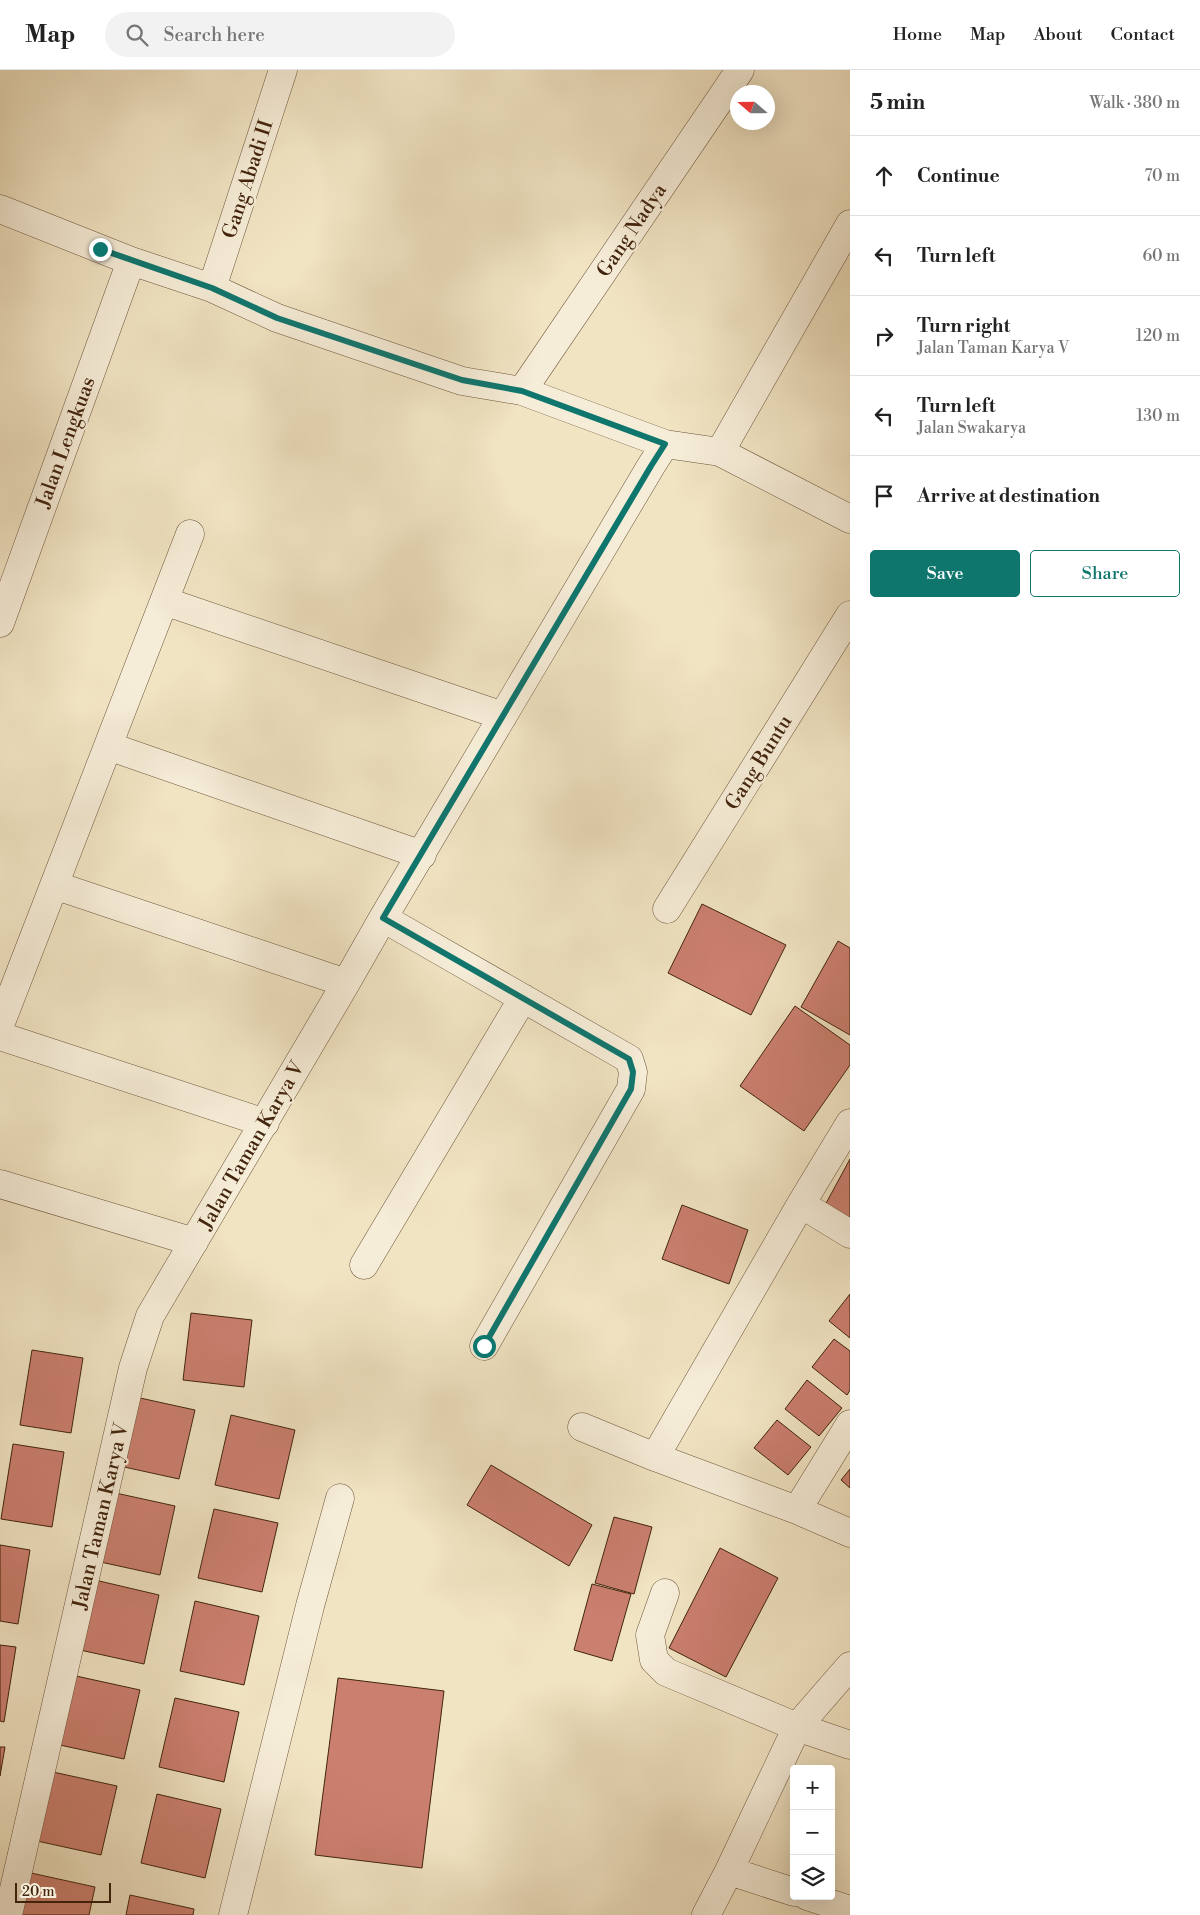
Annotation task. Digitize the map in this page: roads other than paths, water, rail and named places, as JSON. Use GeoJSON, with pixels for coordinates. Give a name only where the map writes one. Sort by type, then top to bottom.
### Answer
{"type":"FeatureCollection","features":[{"type":"Feature","properties":{"kind":"street","name":"Gang Abadi II"},"geometry":{"type":"LineString","coordinates":[[212,288],[283,70]]}},
{"type":"Feature","properties":{"kind":"street","name":"Gang Nadya"},"geometry":{"type":"LineString","coordinates":[[522,391],[740,70]]}},
{"type":"Feature","properties":{"kind":"street"},"geometry":{"type":"LineString","coordinates":[[0,209],[131,261],[212,288],[277,318],[462,380],[522,391],[665,444],[720,452],[850,519]]}},
{"type":"Feature","properties":{"kind":"street"},"geometry":{"type":"LineString","coordinates":[[720,452],[850,224]]}},
{"type":"Feature","properties":{"kind":"street","name":"Jalan Lengkuas"},"geometry":{"type":"LineString","coordinates":[[0,624],[131,261]]}},
{"type":"Feature","properties":{"kind":"street","name":"Jalan Taman Karya V"},"geometry":{"type":"LineString","coordinates":[[8,1915],[133,1368],[150,1316],[265,1123],[383,918],[665,444]]}},
{"type":"Feature","properties":{"kind":"street"},"geometry":{"type":"LineString","coordinates":[[0,1025],[190,534]]}},
{"type":"Feature","properties":{"kind":"street"},"geometry":{"type":"LineString","coordinates":[[164,601],[503,716]]}},
{"type":"Feature","properties":{"kind":"street","name":"Gang Buntu"},"geometry":{"type":"LineString","coordinates":[[667,909],[850,615]]}},
{"type":"Feature","properties":{"kind":"street"},"geometry":{"type":"LineString","coordinates":[[108,746],[422,855]]}},
{"type":"Feature","properties":{"kind":"street"},"geometry":{"type":"LineString","coordinates":[[54,885],[346,984]]}},
{"type":"Feature","properties":{"kind":"street"},"geometry":{"type":"LineString","coordinates":[[383,918],[629,1059],[633,1072],[631,1089],[484,1346]]}},
{"type":"Feature","properties":{"kind":"street"},"geometry":{"type":"LineString","coordinates":[[364,1265],[523,998]]}},
{"type":"Feature","properties":{"kind":"street"},"geometry":{"type":"LineString","coordinates":[[0,1036],[265,1123]]}},
{"type":"Feature","properties":{"kind":"street"},"geometry":{"type":"LineString","coordinates":[[656,1457],[801,1204],[850,1123]]}},
{"type":"Feature","properties":{"kind":"street"},"geometry":{"type":"LineString","coordinates":[[0,1184],[194,1242]]}},
{"type":"Feature","properties":{"kind":"street"},"geometry":{"type":"LineString","coordinates":[[801,1204],[850,1234]]}},
{"type":"Feature","properties":{"kind":"street"},"geometry":{"type":"LineString","coordinates":[[797,1510],[850,1424]]}},
{"type":"Feature","properties":{"kind":"street"},"geometry":{"type":"LineString","coordinates":[[582,1428],[797,1510],[850,1533]]}},
{"type":"Feature","properties":{"kind":"street"},"geometry":{"type":"LineString","coordinates":[[233,1915],[307,1615],[340,1498]]}},
{"type":"Feature","properties":{"kind":"street"},"geometry":{"type":"LineString","coordinates":[[664,1593],[650,1635],[654,1660],[666,1672],[797,1727],[850,1745]]}},
{"type":"Feature","properties":{"kind":"street"},"geometry":{"type":"LineString","coordinates":[[706,1915],[729,1871],[797,1727],[850,1666]]}},
{"type":"Feature","properties":{"kind":"street"},"geometry":{"type":"LineString","coordinates":[[729,1871],[790,1891]]}},
{"type":"Feature","properties":{"kind":"street"},"geometry":{"type":"LineString","coordinates":[[819,1900],[850,1910]]}}]}
